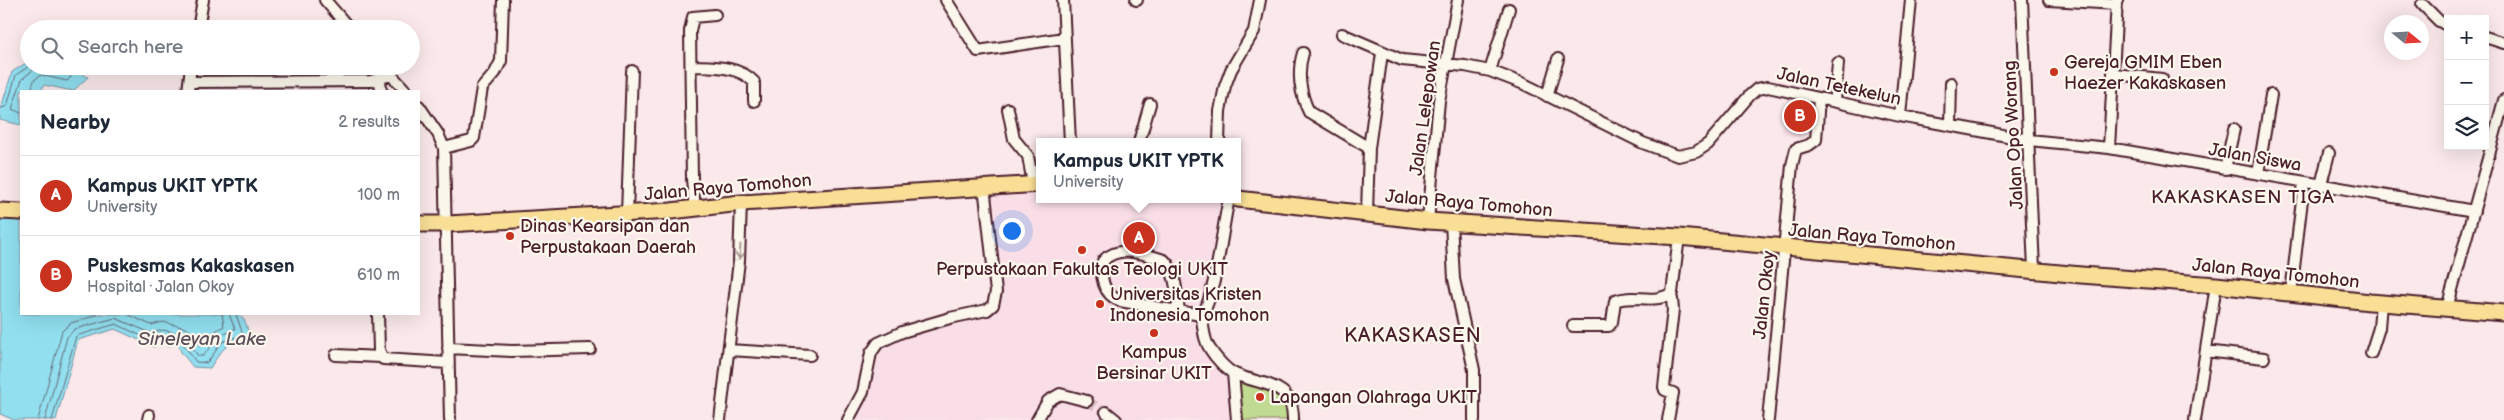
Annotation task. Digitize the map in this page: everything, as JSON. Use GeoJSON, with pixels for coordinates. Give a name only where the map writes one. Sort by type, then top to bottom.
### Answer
{"type":"FeatureCollection","features":[{"type":"Feature","properties":{"kind":"highway","name":"Jalan Raya Tomohon"},"geometry":{"type":"LineString","coordinates":[[420,224],[626,214],[695,209],[741,203],[1036,184]]}},
{"type":"Feature","properties":{"kind":"highway","name":"Jalan Raya Tomohon"},"geometry":{"type":"LineString","coordinates":[[1241,199],[1428,221],[1679,237],[2504,313]]}},
{"type":"Feature","properties":{"kind":"highway"},"geometry":{"type":"LineString","coordinates":[[0,211],[20,212]]}},
{"type":"Feature","properties":{"kind":"street"},"geometry":{"type":"LineString","coordinates":[[200,20],[203,0]]}},
{"type":"Feature","properties":{"kind":"street"},"geometry":{"type":"LineString","coordinates":[[325,0],[342,20]]}},
{"type":"Feature","properties":{"kind":"street"},"geometry":{"type":"LineString","coordinates":[[444,148],[471,141],[474,138],[482,88],[495,73],[502,61],[503,0]]}},
{"type":"Feature","properties":{"kind":"street"},"geometry":{"type":"LineString","coordinates":[[946,0],[978,51],[1064,38]]}},
{"type":"Feature","properties":{"kind":"street"},"geometry":{"type":"LineString","coordinates":[[1063,0],[1070,138]]}},
{"type":"Feature","properties":{"kind":"street"},"geometry":{"type":"LineString","coordinates":[[1219,138],[1220,111],[1225,86],[1231,70],[1254,31],[1260,0]]}},
{"type":"Feature","properties":{"kind":"street","name":"Jalan Lelepowan"},"geometry":{"type":"LineString","coordinates":[[1428,221],[1439,101],[1458,0]]}},
{"type":"Feature","properties":{"kind":"street"},"geometry":{"type":"LineString","coordinates":[[1900,116],[1912,0]]}},
{"type":"Feature","properties":{"kind":"street","name":"Jalan Opo Worang"},"geometry":{"type":"LineString","coordinates":[[2022,0],[2034,269]]}},
{"type":"Feature","properties":{"kind":"street"},"geometry":{"type":"LineString","coordinates":[[2049,0],[2117,2],[2109,148]]}},
{"type":"Feature","properties":{"kind":"street"},"geometry":{"type":"LineString","coordinates":[[2422,4],[2444,23]]}},
{"type":"Feature","properties":{"kind":"street"},"geometry":{"type":"LineString","coordinates":[[1490,71],[1508,9]]}},
{"type":"Feature","properties":{"kind":"street"},"geometry":{"type":"LineString","coordinates":[[695,209],[692,178],[691,20],[697,15],[715,15]]}},
{"type":"Feature","properties":{"kind":"street","name":"Jalan Tetekelun"},"geometry":{"type":"LineString","coordinates":[[1342,34],[1382,53],[1402,60],[1490,71],[1547,96],[1643,144],[1678,156],[1696,152],[1708,144],[1750,94],[1757,89],[1768,86],[1900,116],[2029,140]]}},
{"type":"Feature","properties":{"kind":"street"},"geometry":{"type":"LineString","coordinates":[[2489,38],[2504,43]]}},
{"type":"Feature","properties":{"kind":"street"},"geometry":{"type":"LineString","coordinates":[[1303,53],[1299,64],[1300,79],[1309,112],[1370,148]]}},
{"type":"Feature","properties":{"kind":"street"},"geometry":{"type":"LineString","coordinates":[[1367,213],[1370,148],[1382,53]]}},
{"type":"Feature","properties":{"kind":"street"},"geometry":{"type":"LineString","coordinates":[[1547,96],[1558,59]]}},
{"type":"Feature","properties":{"kind":"street"},"geometry":{"type":"LineString","coordinates":[[1835,101],[1838,63]]}},
{"type":"Feature","properties":{"kind":"street"},"geometry":{"type":"LineString","coordinates":[[691,66],[720,67],[747,76],[754,82],[754,101]]}},
{"type":"Feature","properties":{"kind":"street"},"geometry":{"type":"LineString","coordinates":[[626,214],[632,71]]}},
{"type":"Feature","properties":{"kind":"street"},"geometry":{"type":"LineString","coordinates":[[2114,74],[2162,79]]}},
{"type":"Feature","properties":{"kind":"street"},"geometry":{"type":"LineString","coordinates":[[189,86],[380,80],[391,76],[405,90]]}},
{"type":"Feature","properties":{"kind":"street"},"geometry":{"type":"LineString","coordinates":[[380,80],[380,90]]}},
{"type":"Feature","properties":{"kind":"street"},"geometry":{"type":"LineString","coordinates":[[1950,125],[1951,83]]}},
{"type":"Feature","properties":{"kind":"street"},"geometry":{"type":"LineString","coordinates":[[2258,174],[2271,95]]}},
{"type":"Feature","properties":{"kind":"street","name":"Jalan Okoy"},"geometry":{"type":"LineString","coordinates":[[1768,420],[1794,154],[1796,149],[1809,145],[1816,140],[1819,98]]}},
{"type":"Feature","properties":{"kind":"street"},"geometry":{"type":"LineString","coordinates":[[2447,308],[2474,211],[2490,143],[2504,100]]}},
{"type":"Feature","properties":{"kind":"street"},"geometry":{"type":"LineString","coordinates":[[1140,138],[1150,104]]}},
{"type":"Feature","properties":{"kind":"street"},"geometry":{"type":"LineString","coordinates":[[420,107],[438,134],[444,148],[448,224],[450,420]]}},
{"type":"Feature","properties":{"kind":"street"},"geometry":{"type":"LineString","coordinates":[[1008,109],[1014,139],[1028,156],[1036,184]]}},
{"type":"Feature","properties":{"kind":"street"},"geometry":{"type":"LineString","coordinates":[[2225,169],[2234,129]]}},
{"type":"Feature","properties":{"kind":"street","name":"Jalan Siswa"},"geometry":{"type":"LineString","coordinates":[[2029,140],[2109,148],[2474,211]]}},
{"type":"Feature","properties":{"kind":"street"},"geometry":{"type":"LineString","coordinates":[[2321,185],[2328,153]]}},
{"type":"Feature","properties":{"kind":"street"},"geometry":{"type":"LineString","coordinates":[[2291,293],[2304,183]]}},
{"type":"Feature","properties":{"kind":"street"},"geometry":{"type":"LineString","coordinates":[[848,420],[863,392],[866,367],[874,346],[902,332],[950,318],[987,310],[993,305],[996,292],[984,186]]}},
{"type":"Feature","properties":{"kind":"street"},"geometry":{"type":"LineString","coordinates":[[720,420],[739,261],[741,203]]}},
{"type":"Feature","properties":{"kind":"street"},"geometry":{"type":"LineString","coordinates":[[1228,203],[1215,275],[1207,306],[1201,315],[1203,330],[1209,348],[1233,373],[1277,387],[1289,400],[1293,409],[1292,420]]}},
{"type":"Feature","properties":{"kind":"street"},"geometry":{"type":"LineString","coordinates":[[1452,222],[1454,279],[1474,370],[1474,420]]}},
{"type":"Feature","properties":{"kind":"street"},"geometry":{"type":"LineString","coordinates":[[1573,326],[1610,326],[1614,304],[1618,299],[1655,299],[1669,295],[1673,289],[1679,237]]}},
{"type":"Feature","properties":{"kind":"street"},"geometry":{"type":"LineString","coordinates":[[1179,311],[1173,277],[1164,260],[1120,251],[1112,253],[1103,261],[1102,280],[1107,291],[1114,298],[1179,311],[1201,315]]}},
{"type":"Feature","properties":{"kind":"street"},"geometry":{"type":"LineString","coordinates":[[2195,420],[2216,285]]}},
{"type":"Feature","properties":{"kind":"street"},"geometry":{"type":"LineString","coordinates":[[1668,420],[1673,394],[1665,390],[1664,386],[1673,310],[1672,299],[1669,295]]}},
{"type":"Feature","properties":{"kind":"street"},"geometry":{"type":"LineString","coordinates":[[2371,353],[2379,328],[2382,303]]}},
{"type":"Feature","properties":{"kind":"street"},"geometry":{"type":"LineString","coordinates":[[378,315],[378,350],[381,357]]}},
{"type":"Feature","properties":{"kind":"street"},"geometry":{"type":"LineString","coordinates":[[448,348],[512,352],[590,349]]}},
{"type":"Feature","properties":{"kind":"street"},"geometry":{"type":"LineString","coordinates":[[729,350],[810,355]]}},
{"type":"Feature","properties":{"kind":"street"},"geometry":{"type":"LineString","coordinates":[[2206,351],[2264,358]]}},
{"type":"Feature","properties":{"kind":"street"},"geometry":{"type":"LineString","coordinates":[[336,355],[381,357],[395,362],[448,364]]}},
{"type":"Feature","properties":{"kind":"street"},"geometry":{"type":"LineString","coordinates":[[1233,373],[1237,420]]}},
{"type":"Feature","properties":{"kind":"street"},"geometry":{"type":"LineString","coordinates":[[1037,420],[1048,402],[1060,394],[1087,401]]}},
{"type":"Feature","properties":{"kind":"street"},"geometry":{"type":"LineString","coordinates":[[1106,412],[1116,420]]}},
{"type":"Feature","properties":{"kind":"shaded area"},"geometry":{"type":"Polygon","coordinates":[[[1790,93],[1817,100],[1812,132],[1800,138],[1781,133],[1790,93]]]}},
{"type":"Feature","properties":{"kind":"shaded area","name":"Universitas Kristen Indonesia Tomohon"},"geometry":{"type":"Polygon","coordinates":[[[1036,184],[1036,203],[1228,203],[1205,312],[1212,352],[1293,420],[848,420],[878,343],[987,310],[995,299],[984,186],[1036,184]]]}},
{"type":"Feature","properties":{"kind":"green space","name":"Lapangan Olahraga UKIT"},"geometry":{"type":"Polygon","coordinates":[[[1233,373],[1284,393],[1293,420],[1237,420],[1233,373]]]}},
{"type":"Feature","properties":{"kind":"water"},"geometry":{"type":"Polygon","coordinates":[[[20,67],[20,75],[84,75],[88,77],[74,90],[44,85],[42,90],[20,90],[20,125],[0,120],[0,111],[12,72],[20,67]]]}},
{"type":"Feature","properties":{"kind":"water","name":"Sineleyan Lake"},"geometry":{"type":"Polygon","coordinates":[[[0,211],[20,212],[20,315],[239,315],[247,326],[247,340],[233,343],[224,348],[210,368],[193,367],[181,352],[179,346],[174,344],[167,347],[168,343],[161,341],[154,347],[115,329],[78,340],[56,420],[14,420],[0,414],[0,211]]]}},
{"type":"Feature","properties":{"kind":"tunnel"},"geometry":{"type":"LineString","coordinates":[[1087,401],[1106,412]]}},
{"type":"Feature","properties":{"kind":"place","name":"Gereja GMIM Eben Haezer Kakaskasen"},"geometry":{"type":"Point","coordinates":[2054,72]}},
{"type":"Feature","properties":{"kind":"place","name":"Puskesmas Kakaskasen"},"geometry":{"type":"Point","coordinates":[1800,116]}},
{"type":"Feature","properties":{"kind":"place","name":"Dinas Kearsipan dan Perpustakaan Daerah"},"geometry":{"type":"Point","coordinates":[510,236]}},
{"type":"Feature","properties":{"kind":"place","name":"Kampus UKIT YPTK"},"geometry":{"type":"Point","coordinates":[1139,238]}},
{"type":"Feature","properties":{"kind":"place","name":"Perpustakaan Fakultas Teologi UKIT"},"geometry":{"type":"Point","coordinates":[1082,250]}},
{"type":"Feature","properties":{"kind":"place","name":"Universitas Kristen Indonesia Tomohon"},"geometry":{"type":"Point","coordinates":[1100,304]}},
{"type":"Feature","properties":{"kind":"place","name":"Kampus Bersinar UKIT"},"geometry":{"type":"Point","coordinates":[1154,333]}},
{"type":"Feature","properties":{"kind":"place","name":"Lapangan Olahraga UKIT"},"geometry":{"type":"Point","coordinates":[1260,397]}},
{"type":"Feature","properties":{"kind":"district","name":"KAKASKASEN TIGA"},"geometry":{"type":"Point","coordinates":[2243,196]}},
{"type":"Feature","properties":{"kind":"district","name":"KAKASKASEN"},"geometry":{"type":"Point","coordinates":[1413,335]}}]}
